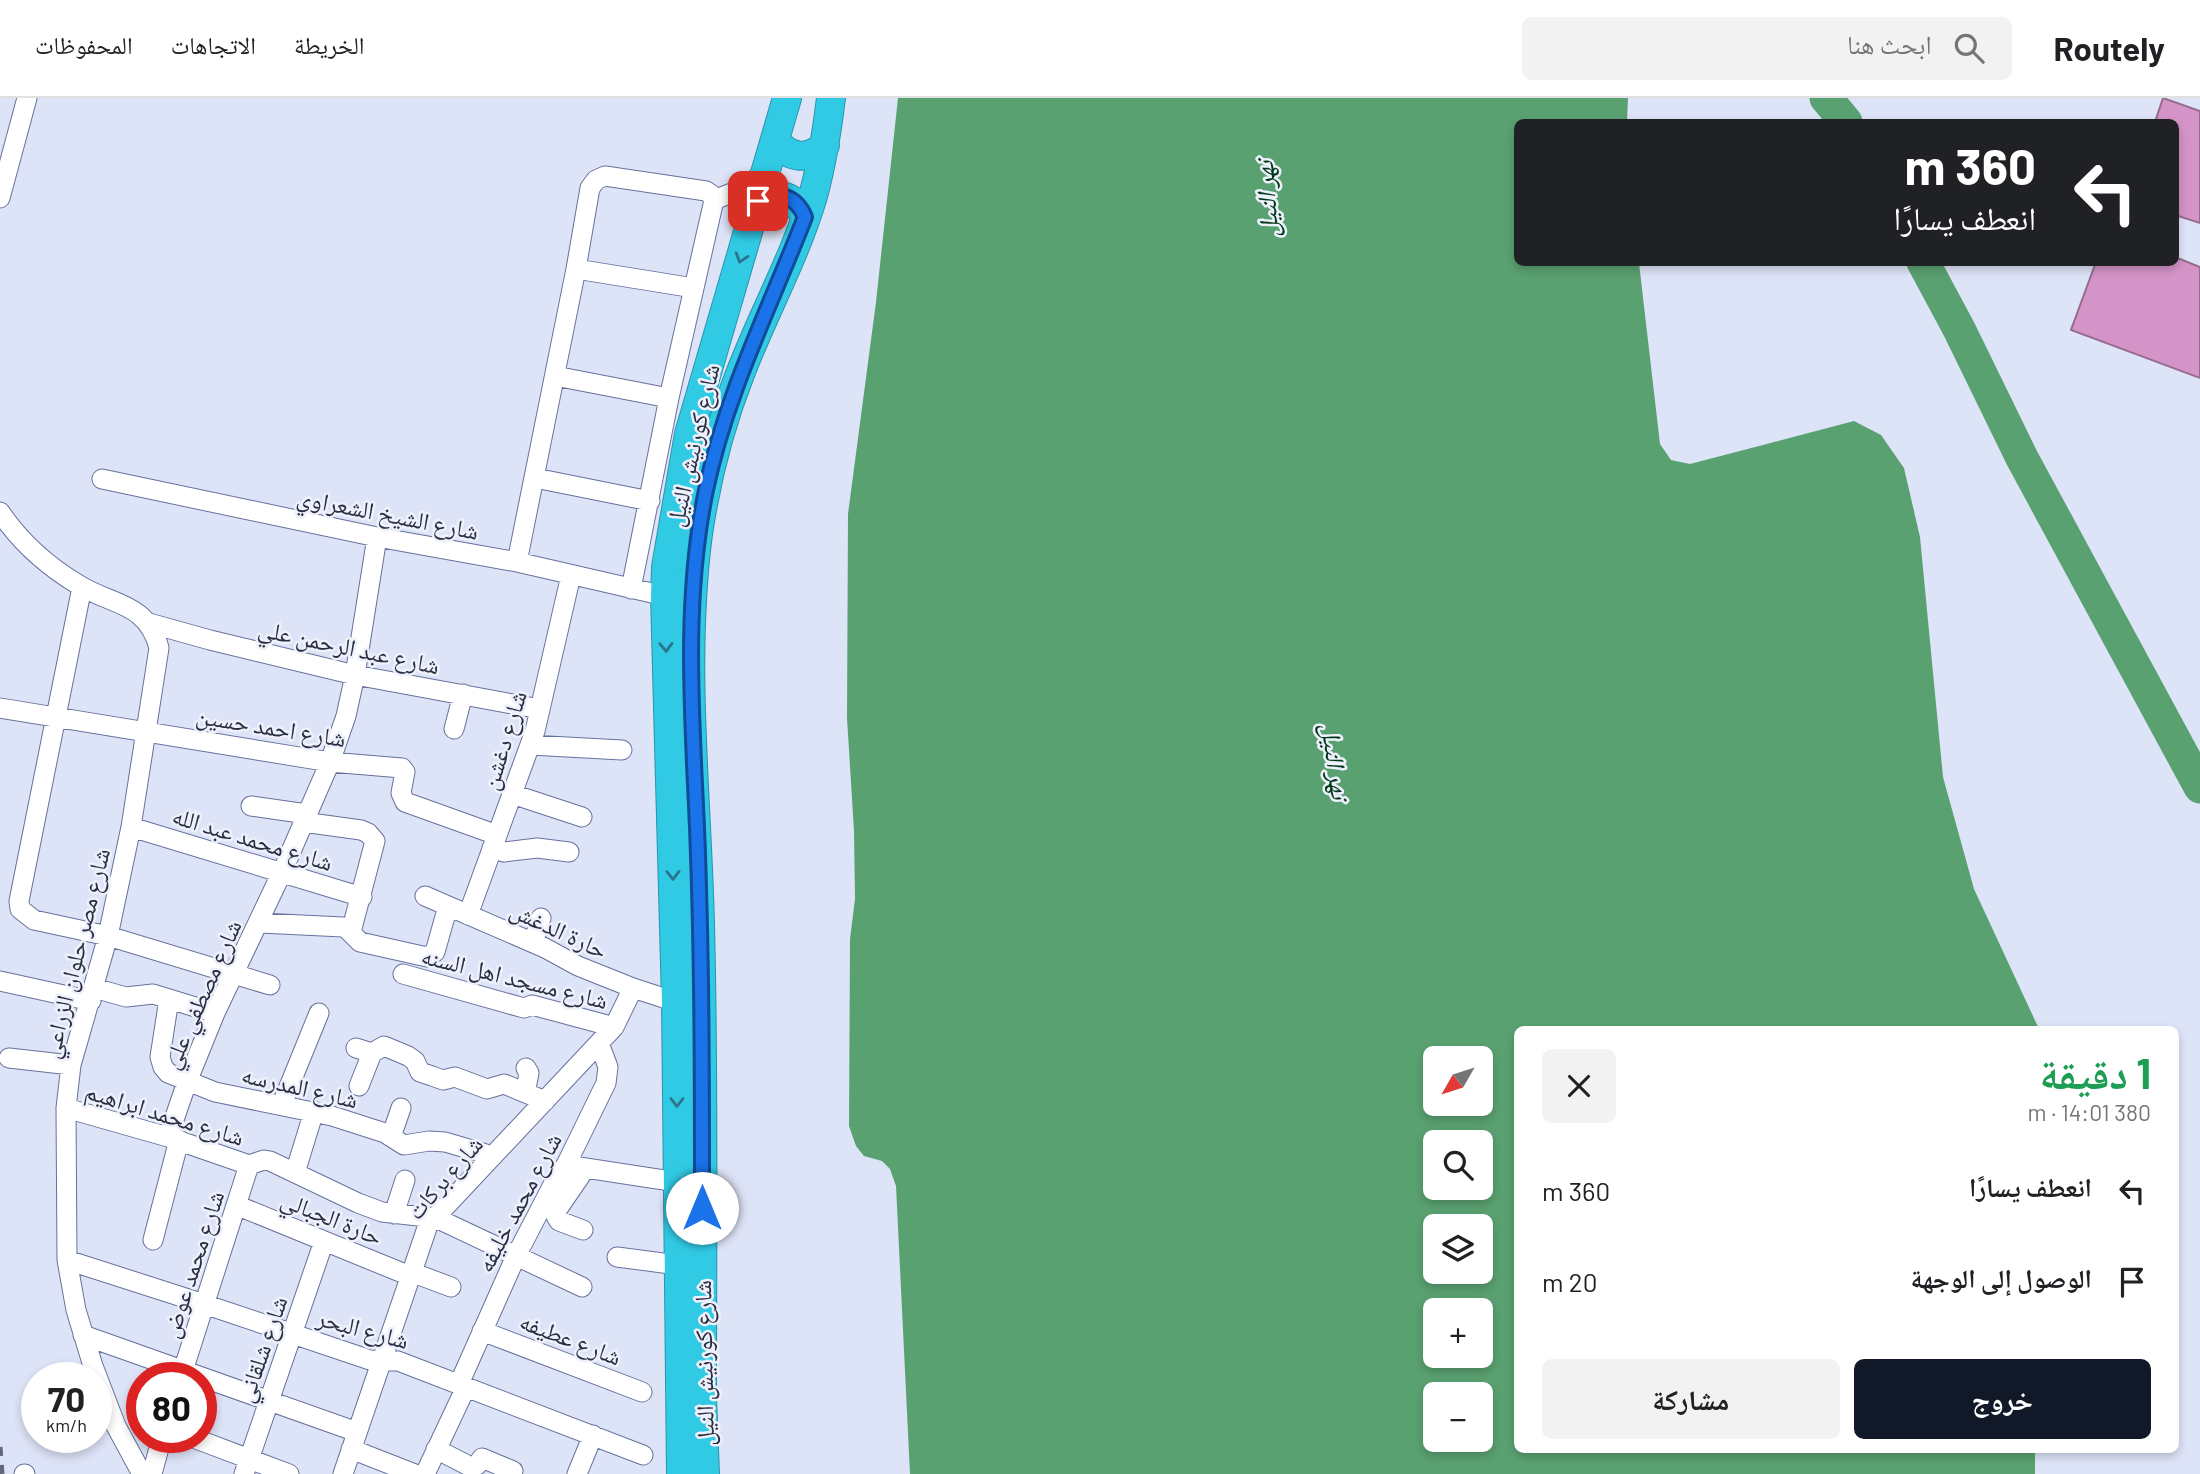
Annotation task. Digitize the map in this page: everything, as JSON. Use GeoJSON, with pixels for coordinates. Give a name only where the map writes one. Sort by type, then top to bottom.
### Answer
{"type":"FeatureCollection","features":[{"type":"Feature","properties":{"kind":"highway","name":"شارع كورنيش النيل"},"geometry":{"type":"LineString","coordinates":[[681,1474],[676,1002],[666,567],[689,434],[787,98]]}},
{"type":"Feature","properties":{"kind":"highway","name":"شارع كورنيش النيل"},"geometry":{"type":"LineString","coordinates":[[705,1474],[702,1397],[700,926],[691,729],[691,627],[695,562],[706,491],[726,413],[739,375],[805,217],[825,145],[831,98]]}},
{"type":"Feature","properties":{"kind":"highway"},"geometry":{"type":"LineString","coordinates":[[775,139],[781,147],[799,156],[818,152],[825,145]]}},
{"type":"Feature","properties":{"kind":"highway"},"geometry":{"type":"LineString","coordinates":[[758,201],[776,195],[786,196],[801,208],[805,217]]}},
{"type":"Feature","properties":{"kind":"street"},"geometry":{"type":"LineString","coordinates":[[0,198],[27,98]]}},
{"type":"Feature","properties":{"kind":"street"},"geometry":{"type":"LineString","coordinates":[[714,200],[744,188],[766,171]]}},
{"type":"Feature","properties":{"kind":"street"},"geometry":{"type":"LineString","coordinates":[[517,562],[590,188],[596,180],[613,176],[706,191],[714,200],[669,398],[631,589]]}},
{"type":"Feature","properties":{"kind":"street"},"geometry":{"type":"LineString","coordinates":[[576,269],[694,288]]}},
{"type":"Feature","properties":{"kind":"street"},"geometry":{"type":"LineString","coordinates":[[555,376],[669,398]]}},
{"type":"Feature","properties":{"kind":"street"},"geometry":{"type":"LineString","coordinates":[[535,478],[650,502]]}},
{"type":"Feature","properties":{"kind":"street","name":"شارع الشيخ الشعراوي"},"geometry":{"type":"LineString","coordinates":[[102,479],[377,537],[517,562],[665,596]]}},
{"type":"Feature","properties":{"kind":"street"},"geometry":{"type":"LineString","coordinates":[[0,512],[14,533],[46,563],[82,587],[135,610],[149,623]]}},
{"type":"Feature","properties":{"kind":"street","name":"شارع مصطفي علي"},"geometry":{"type":"LineString","coordinates":[[153,1240],[187,1082],[215,1013],[260,923],[330,762],[346,716],[377,537]]}},
{"type":"Feature","properties":{"kind":"street","name":"شارع دغشن"},"geometry":{"type":"LineString","coordinates":[[468,915],[530,745],[570,575]]}},
{"type":"Feature","properties":{"kind":"street"},"geometry":{"type":"LineString","coordinates":[[82,587],[19,901],[20,909],[34,920],[108,936],[270,985]]}},
{"type":"Feature","properties":{"kind":"street","name":"شارع عبد الرحمن علي"},"geometry":{"type":"LineString","coordinates":[[149,623],[355,675],[540,709]]}},
{"type":"Feature","properties":{"kind":"street","name":"شارع مصر حلوان الزراعي"},"geometry":{"type":"LineString","coordinates":[[142,1474],[116,1426],[83,1335],[67,1260],[66,1108],[71,1065],[108,936],[131,827],[159,648],[149,623]]}},
{"type":"Feature","properties":{"kind":"street"},"geometry":{"type":"LineString","coordinates":[[454,729],[463,694]]}},
{"type":"Feature","properties":{"kind":"street","name":"شارع احمد حسين"},"geometry":{"type":"LineString","coordinates":[[0,708],[330,762],[402,768],[405,772],[401,793],[405,802],[495,841]]}},
{"type":"Feature","properties":{"kind":"street"},"geometry":{"type":"LineString","coordinates":[[530,745],[622,750]]}},
{"type":"Feature","properties":{"kind":"street"},"geometry":{"type":"LineString","coordinates":[[512,794],[582,817]]}},
{"type":"Feature","properties":{"kind":"street"},"geometry":{"type":"LineString","coordinates":[[251,806],[360,830],[372,836],[375,841],[351,932]]}},
{"type":"Feature","properties":{"kind":"street","name":"شارع محمد عبد الله"},"geometry":{"type":"LineString","coordinates":[[131,827],[362,897]]}},
{"type":"Feature","properties":{"kind":"street"},"geometry":{"type":"LineString","coordinates":[[495,841],[505,852],[537,848],[569,852]]}},
{"type":"Feature","properties":{"kind":"street","name":"حارة الدغش"},"geometry":{"type":"LineString","coordinates":[[425,896],[533,943],[578,966],[676,1002]]}},
{"type":"Feature","properties":{"kind":"street"},"geometry":{"type":"LineString","coordinates":[[260,923],[340,927],[351,932],[360,942],[427,957],[435,952],[448,906]]}},
{"type":"Feature","properties":{"kind":"street"},"geometry":{"type":"LineString","coordinates":[[533,943],[541,918]]}},
{"type":"Feature","properties":{"kind":"street","name":"شارع مسجد اهل السنه"},"geometry":{"type":"LineString","coordinates":[[403,975],[524,1008],[532,1005],[614,1027]]}},
{"type":"Feature","properties":{"kind":"street"},"geometry":{"type":"LineString","coordinates":[[0,981],[93,995],[126,997],[148,993],[215,1013]]}},
{"type":"Feature","properties":{"kind":"street","name":"شارع بركات"},"geometry":{"type":"LineString","coordinates":[[343,1474],[426,1229],[614,1027],[633,988]]}},
{"type":"Feature","properties":{"kind":"street","name":"شارع المدرسه"},"geometry":{"type":"LineString","coordinates":[[169,999],[160,1057],[168,1073],[215,1092],[332,1115],[391,1137],[404,1145],[429,1141],[445,1142],[493,1156]]}},
{"type":"Feature","properties":{"kind":"street"},"geometry":{"type":"LineString","coordinates":[[282,1104],[318,1013]]}},
{"type":"Feature","properties":{"kind":"street","name":"شارع محمد خليفه"},"geometry":{"type":"LineString","coordinates":[[425,1474],[482,1331],[516,1256],[555,1181],[575,1167],[608,1077],[608,1067],[599,1043]]}},
{"type":"Feature","properties":{"kind":"street"},"geometry":{"type":"LineString","coordinates":[[359,1086],[364,1050],[384,1046],[415,1061],[420,1072],[443,1080],[455,1077],[487,1089],[504,1084],[545,1101]]}},
{"type":"Feature","properties":{"kind":"street"},"geometry":{"type":"LineString","coordinates":[[9,1058],[71,1065]]}},
{"type":"Feature","properties":{"kind":"street"},"geometry":{"type":"LineString","coordinates":[[525,1093],[529,1073],[526,1068]]}},
{"type":"Feature","properties":{"kind":"street","name":"شارع محمد ابراهيم"},"geometry":{"type":"LineString","coordinates":[[66,1108],[174,1139],[249,1165],[264,1160],[358,1203],[394,1214],[436,1218],[582,1287]]}},
{"type":"Feature","properties":{"kind":"street"},"geometry":{"type":"LineString","coordinates":[[391,1137],[401,1108]]}},
{"type":"Feature","properties":{"kind":"street"},"geometry":{"type":"LineString","coordinates":[[295,1173],[314,1111]]}},
{"type":"Feature","properties":{"kind":"street","name":"شارع محمد عوض"},"geometry":{"type":"LineString","coordinates":[[186,1362],[249,1165]]}},
{"type":"Feature","properties":{"kind":"street"},"geometry":{"type":"LineString","coordinates":[[583,1230],[559,1221],[556,1216],[575,1167],[677,1182]]}},
{"type":"Feature","properties":{"kind":"street"},"geometry":{"type":"LineString","coordinates":[[394,1214],[405,1180]]}},
{"type":"Feature","properties":{"kind":"street","name":"حارة الجبالي"},"geometry":{"type":"LineString","coordinates":[[236,1205],[410,1274],[451,1287]]}},
{"type":"Feature","properties":{"kind":"street","name":"شارع شلقاني"},"geometry":{"type":"LineString","coordinates":[[247,1466],[324,1241]]}},
{"type":"Feature","properties":{"kind":"street"},"geometry":{"type":"LineString","coordinates":[[617,1256],[678,1265]]}},
{"type":"Feature","properties":{"kind":"street","name":"شارع البحر"},"geometry":{"type":"LineString","coordinates":[[67,1260],[380,1362],[398,1362],[643,1455]]}},
{"type":"Feature","properties":{"kind":"street","name":"شارع عطيفه"},"geometry":{"type":"LineString","coordinates":[[482,1331],[642,1392]]}},
{"type":"Feature","properties":{"kind":"street"},"geometry":{"type":"LineString","coordinates":[[83,1335],[152,1362]]}},
{"type":"Feature","properties":{"kind":"street"},"geometry":{"type":"LineString","coordinates":[[217,1385],[269,1401],[354,1440],[415,1474]]}},
{"type":"Feature","properties":{"kind":"street"},"geometry":{"type":"LineString","coordinates":[[577,1474],[593,1435]]}},
{"type":"Feature","properties":{"kind":"street"},"geometry":{"type":"LineString","coordinates":[[436,1449],[471,1466],[477,1465],[482,1458],[513,1471]]}},
{"type":"Feature","properties":{"kind":"street"},"geometry":{"type":"LineString","coordinates":[[217,1450],[247,1466],[289,1474]]}},
{"type":"Feature","properties":{"kind":"street"},"geometry":{"type":"LineString","coordinates":[[152,1474],[158,1453]]}},
{"type":"Feature","properties":{"kind":"water","name":"نهر النيل"},"geometry":{"type":"Polygon","coordinates":[[[898,98],[1628,98],[1627,119],[1514,119],[1514,266],[1639,266],[1660,444],[1671,460],[1690,464],[1854,421],[1881,435],[1904,468],[1920,537],[1943,777],[1974,889],[2038,1026],[1514,1026],[1514,1453],[2035,1453],[2035,1474],[910,1474],[896,1186],[890,1169],[882,1161],[864,1156],[856,1146],[849,1126],[850,939],[855,899],[847,718],[848,514],[876,302],[898,98]]]}},
{"type":"Feature","properties":{"kind":"building"},"geometry":{"type":"Polygon","coordinates":[[[2163,98],[2200,111],[2200,223],[2179,216],[2179,119],[2156,119],[2163,98]]]}},
{"type":"Feature","properties":{"kind":"building"},"geometry":{"type":"Polygon","coordinates":[[[2179,259],[2200,267],[2200,378],[2071,330],[2095,266],[2179,266],[2179,259]]]}},
{"type":"Feature","properties":{"kind":"waterway"},"geometry":{"type":"LineString","coordinates":[[1826,98],[1844,119]]}},
{"type":"Feature","properties":{"kind":"waterway"},"geometry":{"type":"LineString","coordinates":[[1925,266],[2022,458],[2200,787]]}},
{"type":"Feature","properties":{"kind":"railway"},"geometry":{"type":"LineString","coordinates":[[0,1447],[2,1474]]}},
{"type":"Feature","properties":{"kind":"route"},"geometry":{"type":"LineString","coordinates":[[702,1208],[700,926],[691,729],[691,627],[695,562],[706,491],[726,413],[739,375],[805,217],[801,208],[786,196],[766,196],[758,201]]}}]}
